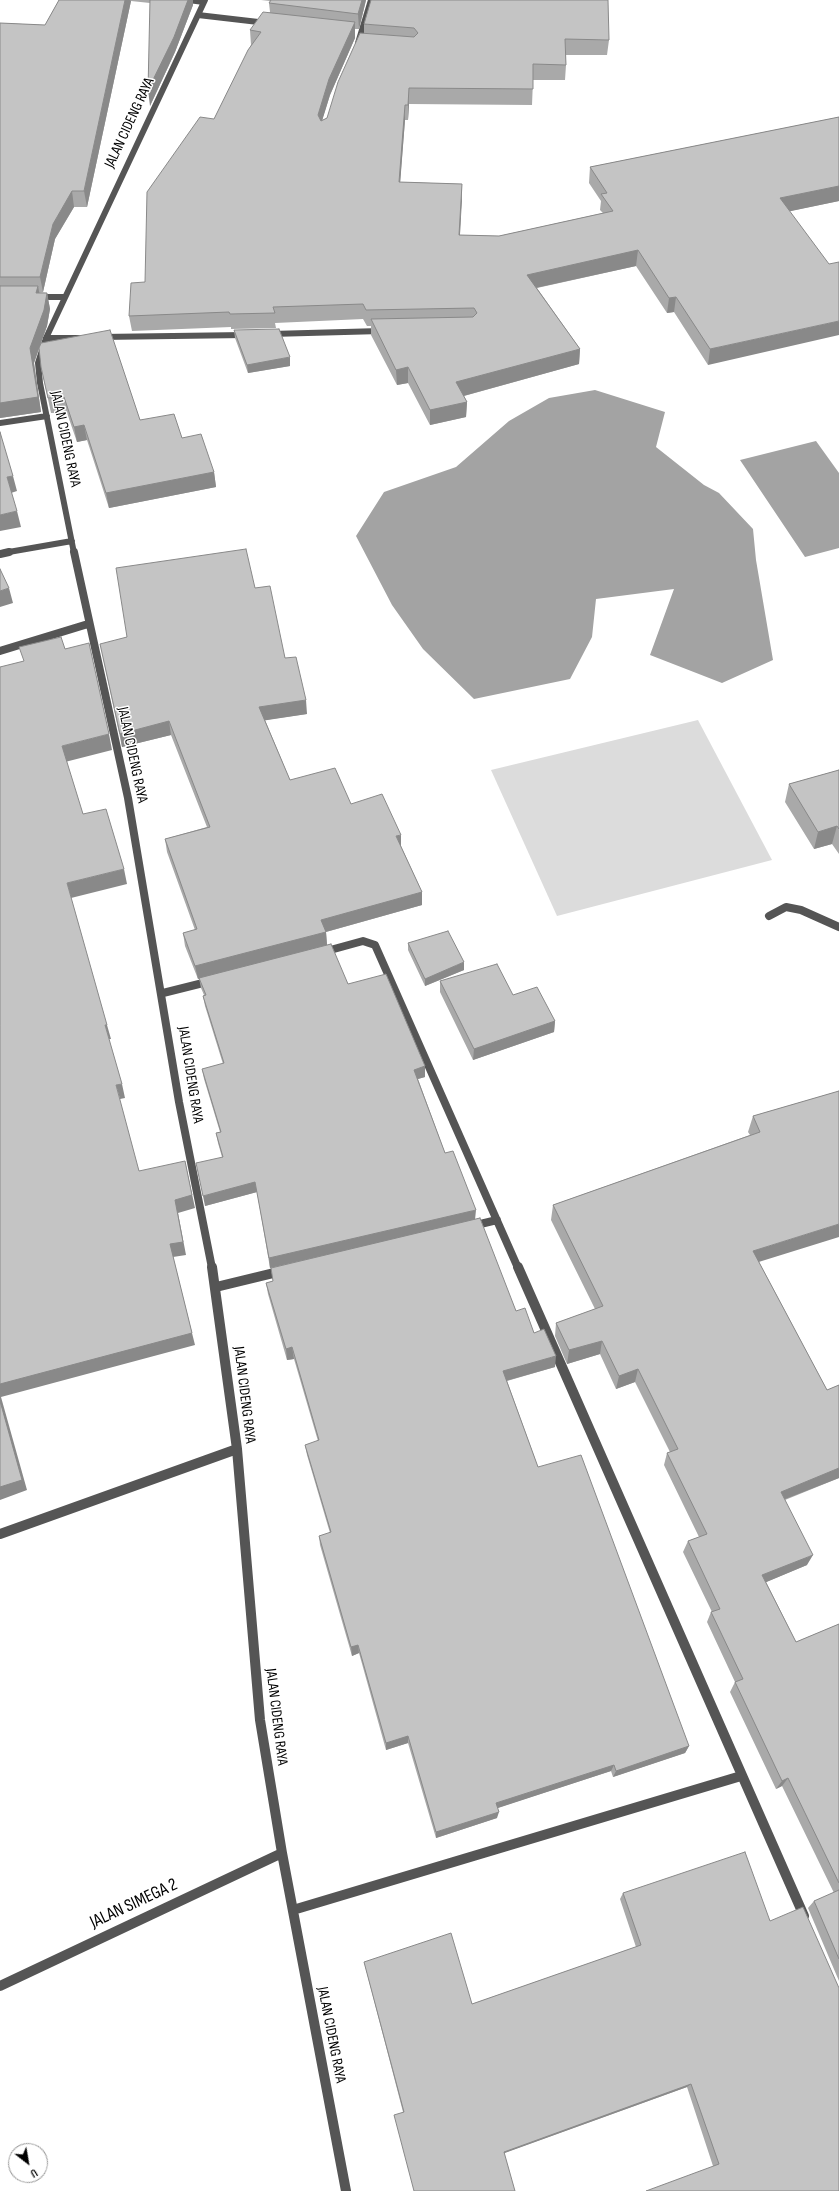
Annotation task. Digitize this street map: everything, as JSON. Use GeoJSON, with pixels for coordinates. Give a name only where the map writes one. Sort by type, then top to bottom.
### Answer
{"type":"FeatureCollection","features":[{"type":"Feature","properties":{"kind":"street"},"geometry":{"type":"LineString","coordinates":[[188,0],[205,1]]}},
{"type":"Feature","properties":{"kind":"street"},"geometry":{"type":"LineString","coordinates":[[355,50],[362,34],[371,0]]}},
{"type":"Feature","properties":{"kind":"street","name":"JALAN CIDENG RAYA"},"geometry":{"type":"LineString","coordinates":[[205,1],[46,338],[38,362],[46,416],[88,624],[128,798],[163,994],[179,1102],[216,1287],[237,1449],[260,1720],[282,1853],[346,2191]]}},
{"type":"Feature","properties":{"kind":"street"},"geometry":{"type":"LineString","coordinates":[[198,14],[276,24]]}},
{"type":"Feature","properties":{"kind":"street"},"geometry":{"type":"LineString","coordinates":[[354,33],[362,34]]}},
{"type":"Feature","properties":{"kind":"street"},"geometry":{"type":"LineString","coordinates":[[358,44],[365,44]]}},
{"type":"Feature","properties":{"kind":"street"},"geometry":{"type":"LineString","coordinates":[[29,297],[65,297]]}},
{"type":"Feature","properties":{"kind":"street"},"geometry":{"type":"LineString","coordinates":[[266,334],[384,331]]}},
{"type":"Feature","properties":{"kind":"street"},"geometry":{"type":"LineString","coordinates":[[93,338],[250,335]]}},
{"type":"Feature","properties":{"kind":"street"},"geometry":{"type":"LineString","coordinates":[[46,338],[85,338]]}},
{"type":"Feature","properties":{"kind":"street"},"geometry":{"type":"LineString","coordinates":[[0,423],[46,416]]}},
{"type":"Feature","properties":{"kind":"street"},"geometry":{"type":"LineString","coordinates":[[0,554],[72,541]]}},
{"type":"Feature","properties":{"kind":"street"},"geometry":{"type":"LineString","coordinates":[[0,650],[88,624]]}},
{"type":"Feature","properties":{"kind":"street"},"geometry":{"type":"LineString","coordinates":[[769,916],[786,908],[801,910],[839,927]]}},
{"type":"Feature","properties":{"kind":"street"},"geometry":{"type":"LineString","coordinates":[[317,954],[363,942],[375,945],[740,1776],[810,1928]]}},
{"type":"Feature","properties":{"kind":"street"},"geometry":{"type":"LineString","coordinates":[[163,994],[217,980]]}},
{"type":"Feature","properties":{"kind":"street"},"geometry":{"type":"LineString","coordinates":[[466,1228],[497,1220]]}},
{"type":"Feature","properties":{"kind":"street"},"geometry":{"type":"LineString","coordinates":[[216,1287],[292,1269]]}},
{"type":"Feature","properties":{"kind":"street"},"geometry":{"type":"LineString","coordinates":[[0,1534],[237,1449]]}},
{"type":"Feature","properties":{"kind":"street"},"geometry":{"type":"LineString","coordinates":[[293,1910],[740,1776]]}},
{"type":"Feature","properties":{"kind":"street","name":"JALAN SIMEGA 2"},"geometry":{"type":"LineString","coordinates":[[0,1986],[282,1853]]}},
{"type":"Feature","properties":{"kind":"shaded area"},"geometry":{"type":"Polygon","coordinates":[[[595,390],[665,412],[656,447],[704,485],[719,493],[753,529],[756,560],[773,660],[722,683],[650,655],[674,589],[596,599],[592,637],[570,679],[474,699],[423,649],[392,605],[356,536],[384,492],[456,467],[509,421],[549,398],[595,390]]]}},
{"type":"Feature","properties":{"kind":"shaded area"},"geometry":{"type":"Polygon","coordinates":[[[816,441],[839,473],[839,548],[805,557],[740,460],[816,441]]]}},
{"type":"Feature","properties":{"kind":"shaded area"},"geometry":{"type":"Polygon","coordinates":[[[698,720],[772,860],[557,916],[491,770],[698,720]]]}},
{"type":"Feature","properties":{"kind":"building"},"geometry":{"type":"Polygon","coordinates":[[[59,0],[125,0],[84,191],[72,191],[53,224],[40,277],[0,277],[0,23],[45,25],[59,0]]]}},
{"type":"Feature","properties":{"kind":"building"},"geometry":{"type":"Polygon","coordinates":[[[150,0],[188,0],[174,37],[148,90],[150,0]]]}},
{"type":"Feature","properties":{"kind":"building"},"geometry":{"type":"Polygon","coordinates":[[[271,0],[362,0],[358,14],[269,3],[271,0]]]}},
{"type":"Feature","properties":{"kind":"building"},"geometry":{"type":"Polygon","coordinates":[[[371,0],[608,0],[609,40],[565,39],[566,65],[533,64],[533,89],[409,88],[408,105],[405,105],[399,182],[462,184],[459,235],[499,236],[613,211],[601,194],[607,193],[590,167],[839,117],[839,186],[780,198],[829,264],[839,262],[839,321],[710,349],[676,297],[669,298],[638,250],[527,275],[580,349],[456,382],[467,402],[430,410],[408,367],[396,370],[371,319],[473,317],[477,313],[474,308],[366,310],[363,304],[273,307],[275,313],[230,314],[229,312],[129,316],[131,283],[145,282],[147,192],[200,117],[214,119],[248,50],[261,32],[250,30],[263,12],[355,22],[329,79],[318,115],[321,121],[327,118],[338,82],[360,33],[414,37],[418,33],[414,28],[364,24],[371,0]]]}},
{"type":"Feature","properties":{"kind":"building"},"geometry":{"type":"Polygon","coordinates":[[[0,286],[38,286],[36,293],[47,293],[44,310],[30,348],[38,397],[0,403],[0,286]]]}},
{"type":"Feature","properties":{"kind":"building"},"geometry":{"type":"Polygon","coordinates":[[[279,329],[290,357],[247,365],[234,330],[279,329]]]}},
{"type":"Feature","properties":{"kind":"building"},"geometry":{"type":"Polygon","coordinates":[[[110,330],[140,420],[174,414],[182,438],[201,434],[214,472],[106,493],[84,425],[74,427],[64,397],[48,398],[41,367],[39,348],[41,343],[110,330]]]}},
{"type":"Feature","properties":{"kind":"building"},"geometry":{"type":"Polygon","coordinates":[[[0,432],[13,476],[7,477],[17,511],[0,515],[0,432]]]}},
{"type":"Feature","properties":{"kind":"building"},"geometry":{"type":"Polygon","coordinates":[[[246,549],[255,588],[270,586],[285,658],[296,657],[306,700],[259,707],[290,780],[335,768],[351,804],[382,794],[401,835],[396,836],[422,892],[321,920],[326,932],[195,966],[183,933],[197,929],[165,839],[210,827],[169,721],[120,734],[100,644],[127,637],[116,568],[246,549]]]}},
{"type":"Feature","properties":{"kind":"building"},"geometry":{"type":"Polygon","coordinates":[[[0,569],[9,588],[0,591],[0,569]]]}},
{"type":"Feature","properties":{"kind":"building"},"geometry":{"type":"Polygon","coordinates":[[[61,637],[65,649],[89,643],[109,734],[62,746],[83,814],[106,809],[124,869],[67,883],[122,1084],[116,1085],[139,1171],[185,1161],[192,1195],[175,1200],[183,1242],[170,1244],[192,1333],[0,1384],[0,667],[24,661],[19,647],[61,637]]]}},
{"type":"Feature","properties":{"kind":"building"},"geometry":{"type":"Polygon","coordinates":[[[839,770],[839,829],[837,826],[818,832],[789,784],[839,770]]]}},
{"type":"Feature","properties":{"kind":"building"},"geometry":{"type":"Polygon","coordinates":[[[448,931],[464,962],[425,979],[408,943],[448,931]]]}},
{"type":"Feature","properties":{"kind":"building"},"geometry":{"type":"Polygon","coordinates":[[[331,944],[348,984],[386,974],[425,1066],[414,1070],[445,1153],[453,1151],[476,1210],[269,1258],[255,1182],[203,1196],[196,1163],[223,1157],[216,1133],[221,1132],[202,1069],[224,1063],[203,996],[206,995],[199,978],[331,944]]]}},
{"type":"Feature","properties":{"kind":"building"},"geometry":{"type":"Polygon","coordinates":[[[497,964],[513,995],[537,987],[555,1021],[474,1049],[440,981],[497,964]]]}},
{"type":"Feature","properties":{"kind":"building"},"geometry":{"type":"Polygon","coordinates":[[[839,1091],[839,1224],[753,1251],[827,1390],[839,1385],[839,1468],[781,1492],[813,1555],[762,1575],[796,1642],[839,1624],[839,1883],[788,1778],[782,1781],[735,1682],[743,1679],[711,1612],[720,1609],[688,1541],[707,1534],[667,1453],[678,1449],[638,1369],[619,1376],[602,1341],[569,1350],[556,1323],[603,1306],[553,1205],[760,1132],[753,1116],[839,1091]]]}},
{"type":"Feature","properties":{"kind":"building"},"geometry":{"type":"Polygon","coordinates":[[[480,1218],[516,1311],[525,1308],[534,1333],[544,1329],[556,1356],[503,1371],[538,1467],[581,1455],[689,1746],[616,1771],[614,1765],[496,1803],[499,1812],[436,1832],[408,1736],[386,1743],[358,1645],[351,1647],[319,1536],[331,1532],[305,1445],[319,1440],[292,1347],[286,1349],[266,1283],[273,1281],[271,1268],[480,1218]]]}},
{"type":"Feature","properties":{"kind":"building"},"geometry":{"type":"Polygon","coordinates":[[[0,1401],[22,1480],[0,1487],[0,1401]]]}},
{"type":"Feature","properties":{"kind":"building"},"geometry":{"type":"Polygon","coordinates":[[[745,1852],[770,1921],[803,1907],[839,1988],[839,2191],[646,2191],[719,2164],[691,2084],[504,2152],[515,2191],[414,2191],[394,2115],[404,2112],[364,1962],[451,1933],[472,2004],[641,1945],[623,1893],[745,1852]]]}},
{"type":"Feature","properties":{"kind":"building"},"geometry":{"type":"Polygon","coordinates":[[[839,1890],[839,1959],[814,1901],[839,1890]]]}}]}
